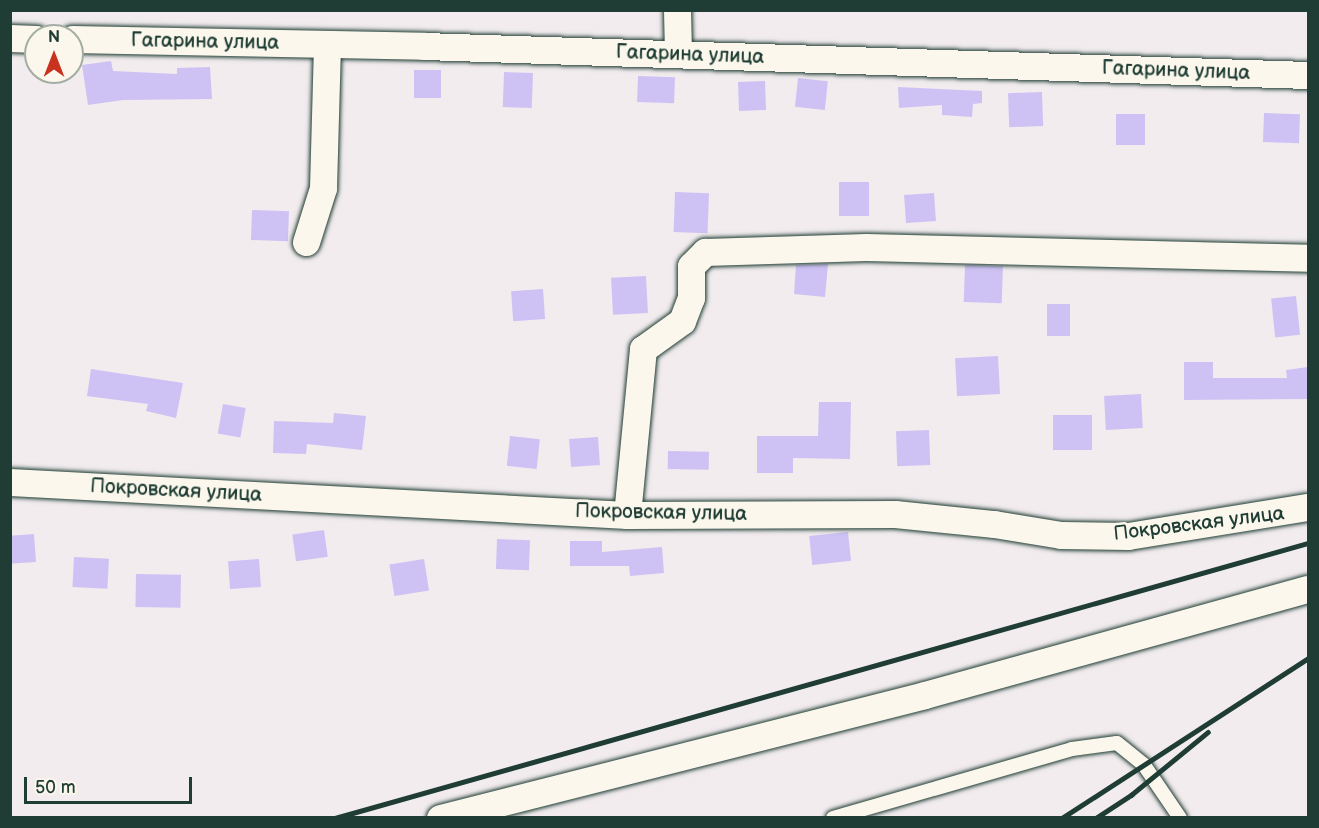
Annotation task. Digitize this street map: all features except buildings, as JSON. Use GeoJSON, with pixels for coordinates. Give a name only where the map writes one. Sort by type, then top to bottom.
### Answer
{"type":"FeatureCollection","features":[{"type":"Feature","properties":{"kind":"street"},"geometry":{"type":"LineString","coordinates":[[677,10],[678,54]]}},
{"type":"Feature","properties":{"kind":"street","name":"Гагарина улица"},"geometry":{"type":"LineString","coordinates":[[84,39],[678,54],[1308,75]]}},
{"type":"Feature","properties":{"kind":"street"},"geometry":{"type":"LineString","coordinates":[[306,242],[323,188],[327,44]]}},
{"type":"Feature","properties":{"kind":"street"},"geometry":{"type":"LineString","coordinates":[[627,515],[643,349],[682,321],[691,298],[691,266],[705,252],[866,248],[1308,258]]}},
{"type":"Feature","properties":{"kind":"street","name":"Покровская улица"},"geometry":{"type":"LineString","coordinates":[[10,482],[627,515],[895,514],[994,524],[1061,535],[1128,536],[1308,507]]}},
{"type":"Feature","properties":{"kind":"street"},"geometry":{"type":"LineString","coordinates":[[440,818],[925,695],[1308,589]]}},
{"type":"Feature","properties":{"kind":"lane"},"geometry":{"type":"LineString","coordinates":[[833,818],[1072,749],[1117,743],[1144,765],[1180,818]]}},
{"type":"Feature","properties":{"kind":"railway"},"geometry":{"type":"LineString","coordinates":[[335,818],[1308,543]]}},
{"type":"Feature","properties":{"kind":"railway"},"geometry":{"type":"LineString","coordinates":[[1062,818],[1308,658]]}},
{"type":"Feature","properties":{"kind":"railway"},"geometry":{"type":"LineString","coordinates":[[1096,818],[1131,795],[1208,732]]}}]}
